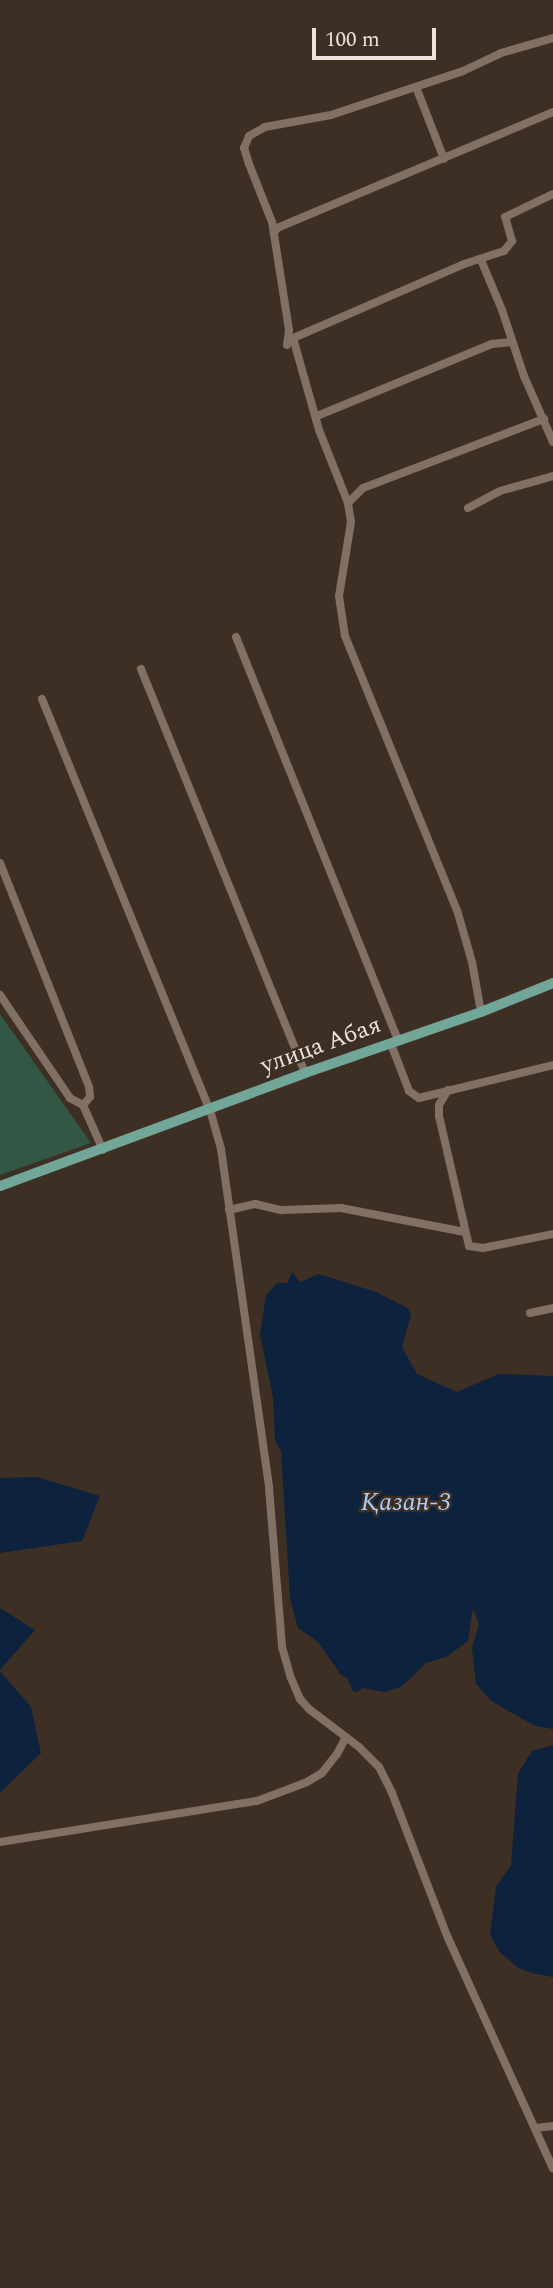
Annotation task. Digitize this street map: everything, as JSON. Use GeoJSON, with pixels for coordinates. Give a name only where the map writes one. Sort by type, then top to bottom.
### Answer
{"type":"FeatureCollection","features":[{"type":"Feature","properties":{"kind":"main road","name":"улица Абая"},"geometry":{"type":"LineString","coordinates":[[0,1186],[305,1073],[481,1012],[553,983]]}},
{"type":"Feature","properties":{"kind":"street"},"geometry":{"type":"LineString","coordinates":[[553,38],[500,53],[463,71],[331,116],[265,127],[249,136],[244,148],[274,233],[289,330],[287,345],[293,338],[455,268],[481,260],[511,244],[505,217],[553,194]]}},
{"type":"Feature","properties":{"kind":"street"},"geometry":{"type":"LineString","coordinates":[[416,86],[444,159]]}},
{"type":"Feature","properties":{"kind":"street"},"geometry":{"type":"LineString","coordinates":[[274,233],[277,228],[553,112]]}},
{"type":"Feature","properties":{"kind":"street"},"geometry":{"type":"LineString","coordinates":[[481,260],[553,442]]}},
{"type":"Feature","properties":{"kind":"street"},"geometry":{"type":"LineString","coordinates":[[293,338],[295,355],[317,416],[319,430],[348,503],[351,522],[339,596],[345,636],[457,911],[472,962],[481,1012]]}},
{"type":"Feature","properties":{"kind":"street"},"geometry":{"type":"LineString","coordinates":[[317,416],[492,344],[512,342]]}},
{"type":"Feature","properties":{"kind":"street"},"geometry":{"type":"LineString","coordinates":[[348,503],[363,488],[544,419]]}},
{"type":"Feature","properties":{"kind":"street"},"geometry":{"type":"LineString","coordinates":[[468,508],[500,491],[553,476]]}},
{"type":"Feature","properties":{"kind":"street"},"geometry":{"type":"LineString","coordinates":[[236,637],[395,1042],[413,1095],[419,1098],[553,1065]]}},
{"type":"Feature","properties":{"kind":"street"},"geometry":{"type":"LineString","coordinates":[[142,669],[305,1073]]}},
{"type":"Feature","properties":{"kind":"street"},"geometry":{"type":"LineString","coordinates":[[43,699],[210,1110],[221,1149],[269,1488],[282,1647],[300,1699],[321,1720],[346,1737],[379,1767],[392,1793],[448,1938],[553,2168]]}},
{"type":"Feature","properties":{"kind":"street"},"geometry":{"type":"LineString","coordinates":[[0,863],[89,1087],[90,1097],[83,1105]]}},
{"type":"Feature","properties":{"kind":"street"},"geometry":{"type":"LineString","coordinates":[[0,995],[70,1098],[83,1105],[103,1150]]}},
{"type":"Feature","properties":{"kind":"street"},"geometry":{"type":"LineString","coordinates":[[449,1090],[439,1105],[439,1116],[469,1246],[483,1248],[553,1234]]}},
{"type":"Feature","properties":{"kind":"street"},"geometry":{"type":"LineString","coordinates":[[229,1210],[246,1204],[282,1210],[341,1208],[465,1232]]}},
{"type":"Feature","properties":{"kind":"street"},"geometry":{"type":"LineString","coordinates":[[530,1313],[553,1308]]}},
{"type":"Feature","properties":{"kind":"street"},"geometry":{"type":"LineString","coordinates":[[0,1842],[257,1801],[287,1791],[322,1773],[346,1737]]}},
{"type":"Feature","properties":{"kind":"street"},"geometry":{"type":"LineString","coordinates":[[536,2128],[553,2126]]}},
{"type":"Feature","properties":{"kind":"green space"},"geometry":{"type":"Polygon","coordinates":[[[0,1014],[91,1143],[0,1175],[0,1014]]]}},
{"type":"Feature","properties":{"kind":"water","name":"Қазан-3"},"geometry":{"type":"Polygon","coordinates":[[[292,1272],[300,1282],[319,1274],[376,1292],[408,1308],[411,1315],[402,1347],[417,1374],[457,1392],[499,1374],[553,1376],[553,1729],[535,1726],[491,1701],[476,1684],[472,1648],[479,1624],[473,1608],[468,1641],[446,1657],[426,1663],[401,1687],[384,1692],[363,1688],[357,1692],[353,1691],[347,1678],[341,1675],[318,1642],[298,1628],[290,1599],[281,1451],[275,1441],[273,1397],[260,1335],[266,1295],[277,1283],[287,1283],[292,1272]]]}},
{"type":"Feature","properties":{"kind":"water"},"geometry":{"type":"Polygon","coordinates":[[[37,1477],[100,1496],[82,1541],[0,1553],[0,1478],[37,1477]]]}},
{"type":"Feature","properties":{"kind":"water"},"geometry":{"type":"Polygon","coordinates":[[[0,1608],[35,1630],[0,1670],[0,1608]]]}},
{"type":"Feature","properties":{"kind":"water"},"geometry":{"type":"Polygon","coordinates":[[[0,1671],[31,1707],[41,1753],[0,1793],[0,1671]]]}},
{"type":"Feature","properties":{"kind":"water"},"geometry":{"type":"Polygon","coordinates":[[[553,1745],[553,1977],[517,1967],[499,1951],[490,1935],[496,1887],[511,1865],[518,1773],[532,1751],[553,1745]]]}}]}
